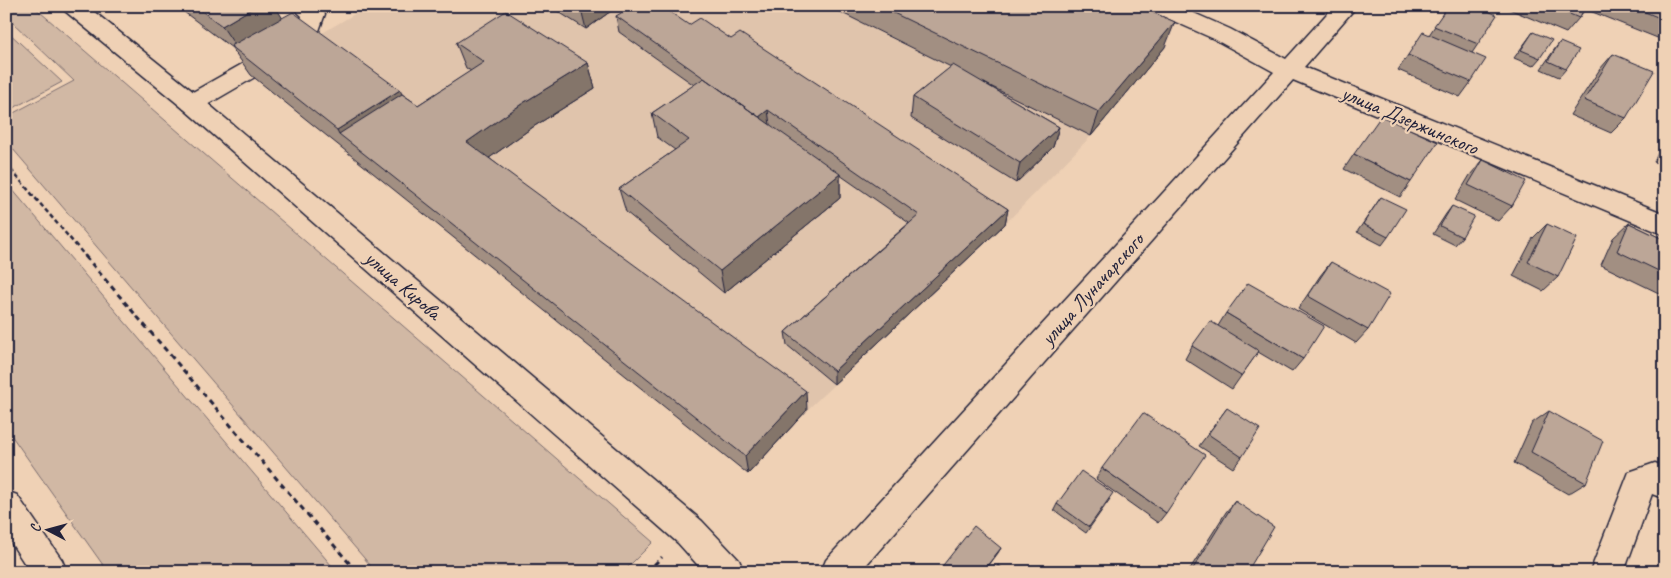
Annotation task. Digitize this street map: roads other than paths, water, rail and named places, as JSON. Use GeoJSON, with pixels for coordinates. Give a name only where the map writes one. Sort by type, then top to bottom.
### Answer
{"type":"FeatureCollection","features":[{"type":"Feature","properties":{"kind":"street","name":"улица Кирова"},"geometry":{"type":"LineString","coordinates":[[73,6],[192,103],[690,532],[727,572]]}},
{"type":"Feature","properties":{"kind":"street"},"geometry":{"type":"LineString","coordinates":[[192,103],[307,36],[314,14],[302,6]]}},
{"type":"Feature","properties":{"kind":"street","name":"улица Дзержинского"},"geometry":{"type":"LineString","coordinates":[[1159,6],[1222,34],[1289,70],[1665,225]]}},
{"type":"Feature","properties":{"kind":"street","name":"улица Луначарского"},"geometry":{"type":"LineString","coordinates":[[838,572],[1346,6]]}},
{"type":"Feature","properties":{"kind":"street"},"geometry":{"type":"LineString","coordinates":[[1607,572],[1640,483],[1655,478],[1665,484]]}},
{"type":"Feature","properties":{"kind":"street"},"geometry":{"type":"LineString","coordinates":[[6,506],[50,572]]}}]}
